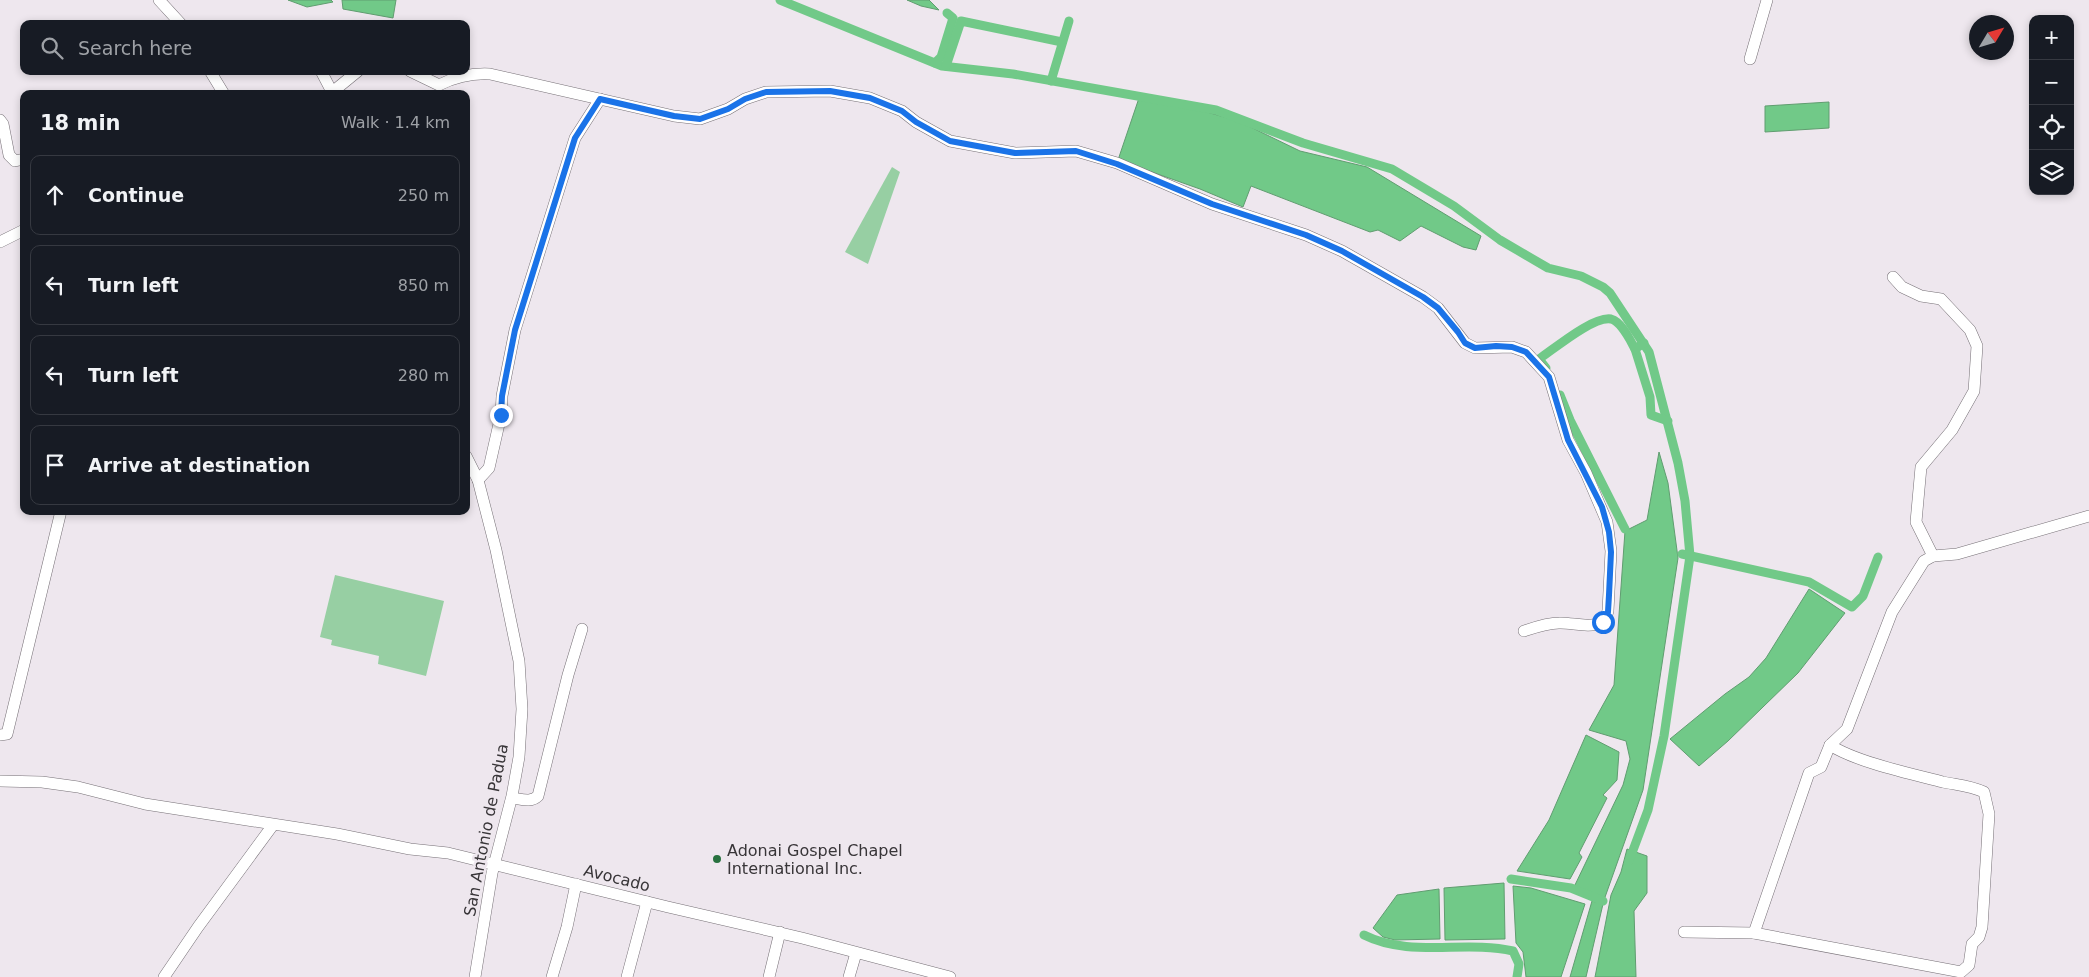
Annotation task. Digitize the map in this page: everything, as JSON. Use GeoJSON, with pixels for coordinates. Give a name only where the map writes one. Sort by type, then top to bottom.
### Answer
{"type":"FeatureCollection","features":[{"type":"Feature","properties":{"kind":"street"},"geometry":{"type":"LineString","coordinates":[[159,0],[177,20]]}},
{"type":"Feature","properties":{"kind":"street"},"geometry":{"type":"LineString","coordinates":[[1750,58],[1767,0]]}},
{"type":"Feature","properties":{"kind":"street"},"geometry":{"type":"LineString","coordinates":[[470,74],[490,74],[674,116],[700,119],[766,92],[830,91],[870,98],[902,111],[916,122],[950,141],[1015,153],[1076,151],[1117,164],[1204,201],[1306,235],[1342,251],[1423,297],[1438,308],[1465,343],[1475,348],[1512,347],[1526,352],[1549,377],[1568,440],[1602,507],[1609,532],[1611,552],[1608,612],[1603,622],[1593,625],[1560,622],[1541,625],[1524,631]]}},
{"type":"Feature","properties":{"kind":"street"},"geometry":{"type":"LineString","coordinates":[[212,75],[222,90]]}},
{"type":"Feature","properties":{"kind":"street"},"geometry":{"type":"LineString","coordinates":[[323,75],[330,90]]}},
{"type":"Feature","properties":{"kind":"street"},"geometry":{"type":"LineString","coordinates":[[335,90],[353,75]]}},
{"type":"Feature","properties":{"kind":"street"},"geometry":{"type":"LineString","coordinates":[[418,75],[439,85],[448,80],[467,75]]}},
{"type":"Feature","properties":{"kind":"street"},"geometry":{"type":"LineString","coordinates":[[478,480],[489,468],[501,415],[502,396],[515,330],[575,138],[600,99]]}},
{"type":"Feature","properties":{"kind":"street"},"geometry":{"type":"LineString","coordinates":[[0,120],[3,124],[9,155],[15,161],[20,159]]}},
{"type":"Feature","properties":{"kind":"street"},"geometry":{"type":"LineString","coordinates":[[0,242],[20,232]]}},
{"type":"Feature","properties":{"kind":"street"},"geometry":{"type":"LineString","coordinates":[[1893,277],[1902,287],[1921,296],[1941,299],[1970,330],[1977,346],[1974,391],[1952,430],[1921,467],[1916,522],[1933,556]]}},
{"type":"Feature","properties":{"kind":"street","name":"San Antonio de Padua"},"geometry":{"type":"LineString","coordinates":[[470,464],[478,480],[496,550],[519,661],[522,708],[519,757],[512,798],[495,863],[475,977]]}},
{"type":"Feature","properties":{"kind":"street"},"geometry":{"type":"LineString","coordinates":[[0,736],[8,734],[60,515]]}},
{"type":"Feature","properties":{"kind":"street"},"geometry":{"type":"LineString","coordinates":[[1754,933],[1809,773],[1821,767],[1830,745],[1847,729],[1892,612],[1924,561],[1933,556],[1957,554],[2089,516]]}},
{"type":"Feature","properties":{"kind":"street"},"geometry":{"type":"LineString","coordinates":[[512,798],[534,800],[538,796],[568,675],[582,629]]}},
{"type":"Feature","properties":{"kind":"street"},"geometry":{"type":"LineString","coordinates":[[1684,932],[1754,933],[1961,974],[1969,965],[1972,944],[1982,928],[1989,814],[1984,792],[1973,787],[1935,780],[1841,753],[1830,745]]}},
{"type":"Feature","properties":{"kind":"street","name":"Avocado"},"geometry":{"type":"LineString","coordinates":[[0,781],[42,782],[78,787],[145,804],[337,834],[410,849],[448,853],[495,863],[646,902],[780,932],[950,977]]}},
{"type":"Feature","properties":{"kind":"street"},"geometry":{"type":"LineString","coordinates":[[164,977],[198,927],[273,825]]}},
{"type":"Feature","properties":{"kind":"street"},"geometry":{"type":"LineString","coordinates":[[552,977],[567,927],[576,884]]}},
{"type":"Feature","properties":{"kind":"street"},"geometry":{"type":"LineString","coordinates":[[627,977],[646,902]]}},
{"type":"Feature","properties":{"kind":"street"},"geometry":{"type":"LineString","coordinates":[[769,977],[780,932]]}},
{"type":"Feature","properties":{"kind":"street"},"geometry":{"type":"LineString","coordinates":[[849,977],[856,953]]}},
{"type":"Feature","properties":{"kind":"shaded area"},"geometry":{"type":"Polygon","coordinates":[[[288,0],[331,0],[333,2],[307,7],[288,0]]]}},
{"type":"Feature","properties":{"kind":"shaded area"},"geometry":{"type":"Polygon","coordinates":[[[342,0],[396,0],[393,18],[343,9],[342,0]]]}},
{"type":"Feature","properties":{"kind":"shaded area"},"geometry":{"type":"Polygon","coordinates":[[[907,0],[929,0],[939,10],[921,6],[907,0]]]}},
{"type":"Feature","properties":{"kind":"shaded area"},"geometry":{"type":"Polygon","coordinates":[[[1139,98],[1207,112],[1238,121],[1300,151],[1367,167],[1481,236],[1476,250],[1463,247],[1421,226],[1400,241],[1378,230],[1370,232],[1251,186],[1243,207],[1200,189],[1118,160],[1139,98]]]}},
{"type":"Feature","properties":{"kind":"shaded area"},"geometry":{"type":"Polygon","coordinates":[[[1829,102],[1829,128],[1765,132],[1765,106],[1829,102]]]}},
{"type":"Feature","properties":{"kind":"shaded area"},"geometry":{"type":"Polygon","coordinates":[[[892,167],[900,172],[868,264],[845,252],[892,167]]]}},
{"type":"Feature","properties":{"kind":"shaded area"},"geometry":{"type":"Polygon","coordinates":[[[1659,452],[1668,483],[1678,558],[1643,790],[1604,900],[1574,887],[1623,785],[1630,759],[1626,741],[1589,730],[1614,685],[1625,531],[1647,520],[1659,452]]]}},
{"type":"Feature","properties":{"kind":"shaded area"},"geometry":{"type":"Polygon","coordinates":[[[335,575],[444,601],[426,676],[378,664],[379,656],[331,645],[332,640],[320,637],[335,575]]]}},
{"type":"Feature","properties":{"kind":"shaded area"},"geometry":{"type":"Polygon","coordinates":[[[1809,589],[1845,613],[1798,673],[1728,741],[1699,766],[1670,739],[1749,677],[1766,658],[1809,589]]]}},
{"type":"Feature","properties":{"kind":"shaded area"},"geometry":{"type":"Polygon","coordinates":[[[1586,735],[1619,752],[1617,780],[1603,795],[1607,798],[1579,853],[1582,857],[1570,879],[1517,871],[1549,820],[1586,735]]]}},
{"type":"Feature","properties":{"kind":"shaded area"},"geometry":{"type":"Polygon","coordinates":[[[1627,849],[1647,856],[1647,893],[1634,911],[1636,977],[1595,977],[1611,895],[1621,872],[1627,849]]]}},
{"type":"Feature","properties":{"kind":"shaded area"},"geometry":{"type":"Polygon","coordinates":[[[1504,883],[1505,939],[1445,940],[1444,888],[1504,883]]]}},
{"type":"Feature","properties":{"kind":"shaded area"},"geometry":{"type":"Polygon","coordinates":[[[1513,886],[1531,888],[1585,904],[1561,977],[1526,977],[1523,952],[1516,943],[1513,886]]]}},
{"type":"Feature","properties":{"kind":"shaded area"},"geometry":{"type":"Polygon","coordinates":[[[1439,889],[1440,939],[1395,940],[1383,937],[1373,928],[1397,895],[1439,889]]]}},
{"type":"Feature","properties":{"kind":"shaded area"},"geometry":{"type":"Polygon","coordinates":[[[1592,901],[1603,904],[1586,977],[1570,977],[1592,901]]]}},
{"type":"Feature","properties":{"kind":"waterway"},"geometry":{"type":"LineString","coordinates":[[780,0],[942,66],[1013,74],[1216,110],[1303,143],[1392,169],[1454,206],[1500,240],[1548,268],[1581,276],[1603,287],[1610,293],[1649,352],[1678,463],[1685,501],[1690,556],[1664,736],[1648,810],[1629,861]]}},
{"type":"Feature","properties":{"kind":"waterway"},"geometry":{"type":"LineString","coordinates":[[935,63],[941,57],[953,18],[947,13]]}},
{"type":"Feature","properties":{"kind":"waterway"},"geometry":{"type":"LineString","coordinates":[[946,66],[961,21],[1062,42]]}},
{"type":"Feature","properties":{"kind":"waterway"},"geometry":{"type":"LineString","coordinates":[[1051,81],[1069,21]]}},
{"type":"Feature","properties":{"kind":"waterway"},"geometry":{"type":"LineString","coordinates":[[1546,368],[1539,359],[1584,328],[1603,319],[1611,319],[1619,324],[1635,349],[1644,343]]}},
{"type":"Feature","properties":{"kind":"waterway"},"geometry":{"type":"LineString","coordinates":[[1635,349],[1650,397],[1651,415],[1668,421]]}},
{"type":"Feature","properties":{"kind":"waterway"},"geometry":{"type":"LineString","coordinates":[[1560,395],[1570,420],[1625,529]]}},
{"type":"Feature","properties":{"kind":"waterway"},"geometry":{"type":"LineString","coordinates":[[1682,554],[1809,582],[1852,607],[1863,596],[1878,557]]}},
{"type":"Feature","properties":{"kind":"waterway"},"geometry":{"type":"LineString","coordinates":[[1511,879],[1571,888],[1603,901]]}},
{"type":"Feature","properties":{"kind":"waterway"},"geometry":{"type":"LineString","coordinates":[[1364,935],[1400,946],[1476,947],[1513,951],[1519,964],[1517,977]]}},
{"type":"Feature","properties":{"kind":"place","name":"Adonai Gospel Chapel International Inc."},"geometry":{"type":"Point","coordinates":[717,859]}},
{"type":"Feature","properties":{"kind":"route"},"geometry":{"type":"LineString","coordinates":[[501,415],[502,396],[515,330],[575,138],[600,99],[674,116],[700,119],[766,92],[830,91],[870,98],[902,111],[916,122],[950,141],[1015,153],[1076,151],[1117,164],[1212,204],[1306,235],[1342,251],[1423,297],[1438,308],[1465,343],[1475,348],[1512,347],[1526,352],[1549,377],[1568,440],[1586,473],[1607,522],[1611,552],[1608,612],[1603,622]]}}]}
